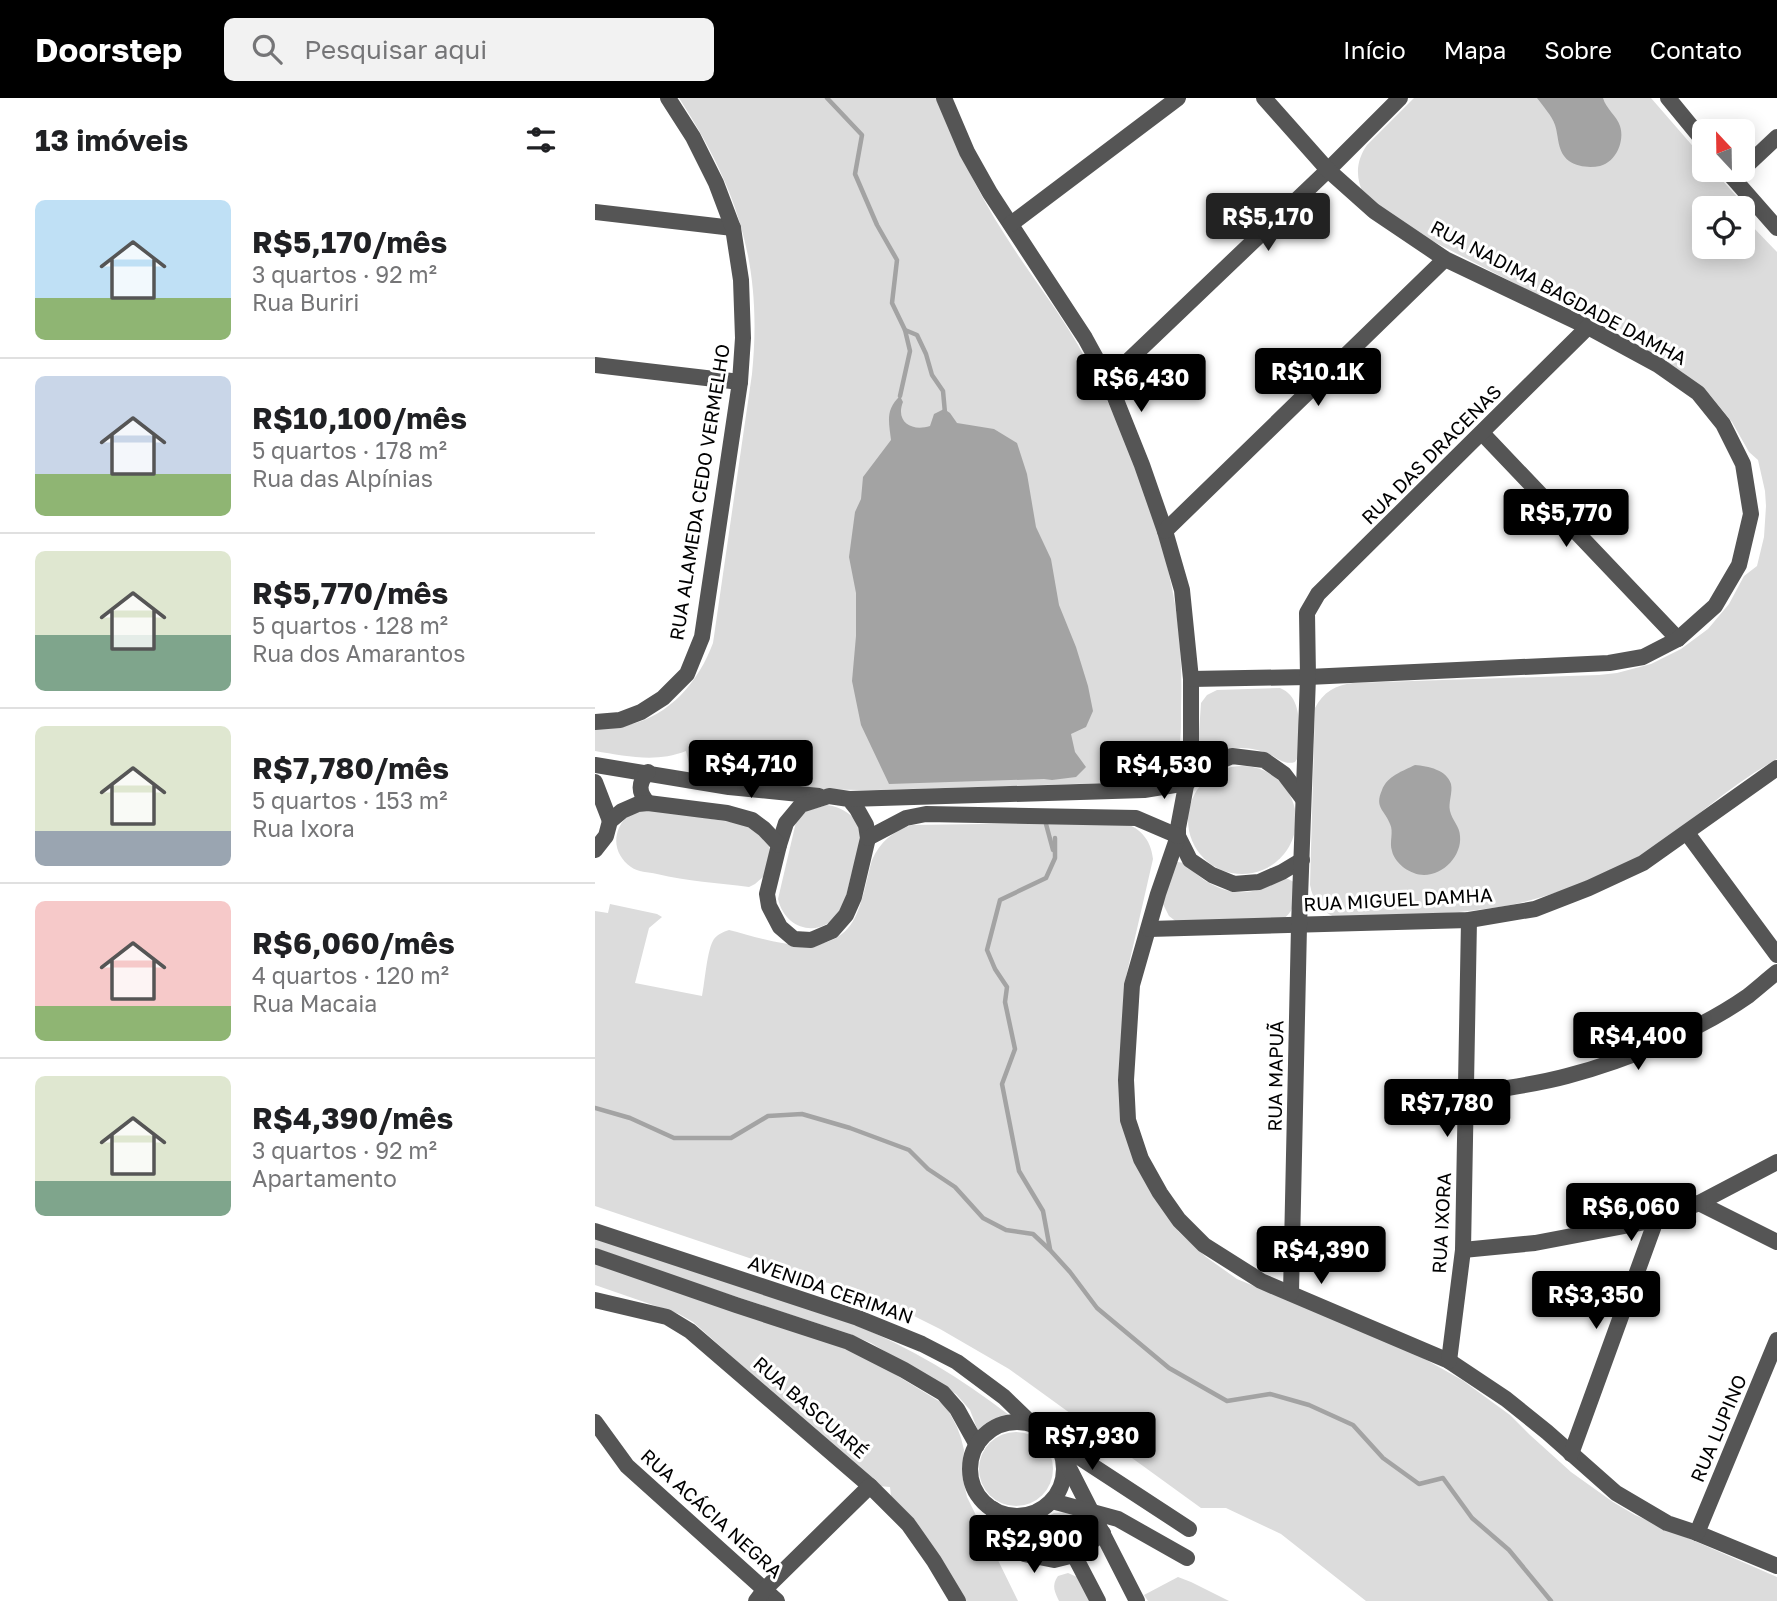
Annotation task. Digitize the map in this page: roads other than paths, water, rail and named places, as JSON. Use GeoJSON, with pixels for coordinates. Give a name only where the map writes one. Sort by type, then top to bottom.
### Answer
{"type":"FeatureCollection","features":[{"type":"Feature","properties":{"kind":"street","name":"RUA ALAMEDA CEDO VERMELHO"},"geometry":{"type":"LineString","coordinates":[[595,722],[620,720],[641,712],[663,698],[687,674],[702,637],[740,382],[743,338],[741,292],[733,228],[716,183],[694,137],[668,98]]}},
{"type":"Feature","properties":{"kind":"street"},"geometry":{"type":"LineString","coordinates":[[944,98],[967,152],[990,193],[1085,338],[1108,380],[1142,465],[1182,590],[1191,678],[1189,778],[1179,818],[1178,836],[1132,985],[1126,1080],[1128,1120],[1141,1159],[1160,1193],[1179,1220],[1204,1245],[1261,1281],[1450,1361],[1506,1399],[1616,1493],[1667,1523],[1777,1566]]}},
{"type":"Feature","properties":{"kind":"street"},"geometry":{"type":"LineString","coordinates":[[1011,224],[1178,98]]}},
{"type":"Feature","properties":{"kind":"street","name":"RUA NADIMA BAGDADE DAMHA"},"geometry":{"type":"LineString","coordinates":[[1191,678],[1308,677],[1609,663],[1643,657],[1678,639],[1715,606],[1739,565],[1751,514],[1743,464],[1723,424],[1698,393],[1657,365],[1588,327],[1445,259],[1374,211],[1328,170],[1264,98]]}},
{"type":"Feature","properties":{"kind":"street"},"geometry":{"type":"LineString","coordinates":[[1108,380],[1400,98]]}},
{"type":"Feature","properties":{"kind":"street"},"geometry":{"type":"LineString","coordinates":[[1668,98],[1692,127]]}},
{"type":"Feature","properties":{"kind":"street"},"geometry":{"type":"LineString","coordinates":[[1755,156],[1777,137]]}},
{"type":"Feature","properties":{"kind":"street"},"geometry":{"type":"LineString","coordinates":[[1743,182],[1777,228]]}},
{"type":"Feature","properties":{"kind":"street"},"geometry":{"type":"LineString","coordinates":[[595,212],[733,228]]}},
{"type":"Feature","properties":{"kind":"street"},"geometry":{"type":"LineString","coordinates":[[1165,531],[1445,259]]}},
{"type":"Feature","properties":{"kind":"street","name":"RUA DAS DRACENAS"},"geometry":{"type":"LineString","coordinates":[[1308,677],[1307,613],[1318,594],[1588,327]]}},
{"type":"Feature","properties":{"kind":"street"},"geometry":{"type":"LineString","coordinates":[[595,365],[740,382]]}},
{"type":"Feature","properties":{"kind":"street"},"geometry":{"type":"LineString","coordinates":[[1482,433],[1678,639]]}},
{"type":"Feature","properties":{"kind":"street"},"geometry":{"type":"LineString","coordinates":[[868,838],[906,818],[926,814],[1136,818],[1178,836],[1191,860],[1212,875],[1234,884],[1259,882],[1302,860],[1308,677]]}},
{"type":"Feature","properties":{"kind":"street"},"geometry":{"type":"LineString","coordinates":[[595,765],[729,787],[849,799],[1144,790],[1189,778],[1208,766],[1233,756],[1264,760],[1284,774],[1303,799]]}},
{"type":"Feature","properties":{"kind":"street","name":"RUA MIGUEL DAMHA"},"geometry":{"type":"LineString","coordinates":[[1149,929],[1469,920],[1535,909],[1643,863],[1777,768]]}},
{"type":"Feature","properties":{"kind":"street"},"geometry":{"type":"LineString","coordinates":[[648,772],[639,788],[648,803]]}},
{"type":"Feature","properties":{"kind":"street"},"geometry":{"type":"LineString","coordinates":[[595,782],[610,821]]}},
{"type":"Feature","properties":{"kind":"street"},"geometry":{"type":"LineString","coordinates":[[727,813],[733,800],[729,787]]}},
{"type":"Feature","properties":{"kind":"street"},"geometry":{"type":"LineString","coordinates":[[828,796],[801,805],[786,823],[767,894],[769,906],[780,927],[794,939],[811,940],[832,931],[846,915],[854,897],[868,838],[866,825],[849,799]]}},
{"type":"Feature","properties":{"kind":"street"},"geometry":{"type":"LineString","coordinates":[[595,850],[606,835],[610,821],[622,811],[648,803],[727,813],[752,820],[779,845]]}},
{"type":"Feature","properties":{"kind":"street"},"geometry":{"type":"LineString","coordinates":[[1687,833],[1777,955]]}},
{"type":"Feature","properties":{"kind":"street","name":"RUA MAPUÃ"},"geometry":{"type":"LineString","coordinates":[[1291,1293],[1302,860]]}},
{"type":"Feature","properties":{"kind":"street","name":"RUA IXORA"},"geometry":{"type":"LineString","coordinates":[[1450,1361],[1463,1250],[1469,920]]}},
{"type":"Feature","properties":{"kind":"street"},"geometry":{"type":"LineString","coordinates":[[1467,1094],[1568,1076],[1631,1055],[1690,1030],[1747,996],[1777,972]]}},
{"type":"Feature","properties":{"kind":"street"},"geometry":{"type":"LineString","coordinates":[[1463,1250],[1535,1243],[1655,1220],[1699,1203],[1777,1162]]}},
{"type":"Feature","properties":{"kind":"street"},"geometry":{"type":"LineString","coordinates":[[1699,1203],[1777,1242]]}},
{"type":"Feature","properties":{"kind":"street"},"geometry":{"type":"LineString","coordinates":[[1571,1454],[1655,1220]]}},
{"type":"Feature","properties":{"kind":"street","name":"AVENIDA CERIMAN"},"geometry":{"type":"LineString","coordinates":[[595,1231],[858,1318],[922,1344],[957,1362],[1004,1397],[1033,1425]]}},
{"type":"Feature","properties":{"kind":"street"},"geometry":{"type":"LineString","coordinates":[[595,1256],[849,1342],[943,1393],[957,1409],[977,1445]]}},
{"type":"Feature","properties":{"kind":"street","name":"RUA BASCUARÉ"},"geometry":{"type":"LineString","coordinates":[[595,1300],[667,1317],[690,1331],[870,1486],[908,1524],[958,1601]]}},
{"type":"Feature","properties":{"kind":"street","name":"RUA LUPINO"},"geometry":{"type":"LineString","coordinates":[[1697,1533],[1777,1340]]}},
{"type":"Feature","properties":{"kind":"street","name":"RUA ACÁCIA NEGRA"},"geometry":{"type":"LineString","coordinates":[[595,1422],[627,1466],[760,1595],[777,1601]]}},
{"type":"Feature","properties":{"kind":"street"},"geometry":{"type":"LineString","coordinates":[[1058,1445],[1064,1467],[1062,1485],[1052,1501],[1039,1511],[1024,1516],[1007,1515],[992,1509],[974,1489],[970,1475],[971,1459],[977,1445],[987,1433],[1002,1425],[1017,1422],[1045,1431],[1058,1445],[1188,1529]]}},
{"type":"Feature","properties":{"kind":"street"},"geometry":{"type":"LineString","coordinates":[[1058,1445],[1137,1601]]}},
{"type":"Feature","properties":{"kind":"street"},"geometry":{"type":"LineString","coordinates":[[760,1595],[870,1486]]}},
{"type":"Feature","properties":{"kind":"street"},"geometry":{"type":"LineString","coordinates":[[1052,1501],[1118,1519],[1187,1559]]}},
{"type":"Feature","properties":{"kind":"street"},"geometry":{"type":"LineString","coordinates":[[992,1509],[998,1525],[1024,1554],[1054,1560],[1074,1555],[1103,1533]]}},
{"type":"Feature","properties":{"kind":"street"},"geometry":{"type":"LineString","coordinates":[[1074,1555],[1098,1601]]}},
{"type":"Feature","properties":{"kind":"waterway"},"geometry":{"type":"LineString","coordinates":[[827,98],[862,135],[855,174],[877,225],[897,260],[892,303],[905,330],[910,351],[900,396]]}},
{"type":"Feature","properties":{"kind":"waterway"},"geometry":{"type":"LineString","coordinates":[[905,330],[917,335],[932,375],[943,391],[945,413]]}},
{"type":"Feature","properties":{"kind":"waterway"},"geometry":{"type":"LineString","coordinates":[[1046,824],[1053,850]]}},
{"type":"Feature","properties":{"kind":"waterway"},"geometry":{"type":"LineString","coordinates":[[1050,1249],[1043,1211],[1019,1171],[1002,1084],[1015,1049],[1005,1002],[1007,987],[987,950],[1000,900],[1046,878],[1055,858],[1055,838]]}},
{"type":"Feature","properties":{"kind":"waterway"},"geometry":{"type":"LineString","coordinates":[[595,1108],[630,1118],[674,1138],[731,1138],[768,1116],[802,1114],[909,1150],[928,1169],[955,1187],[983,1218],[1006,1230],[1033,1234],[1070,1272],[1097,1308],[1169,1368],[1227,1401],[1270,1394],[1309,1405],[1353,1425],[1383,1458],[1419,1484],[1443,1478],[1472,1518],[1509,1550],[1551,1601]]}}]}
